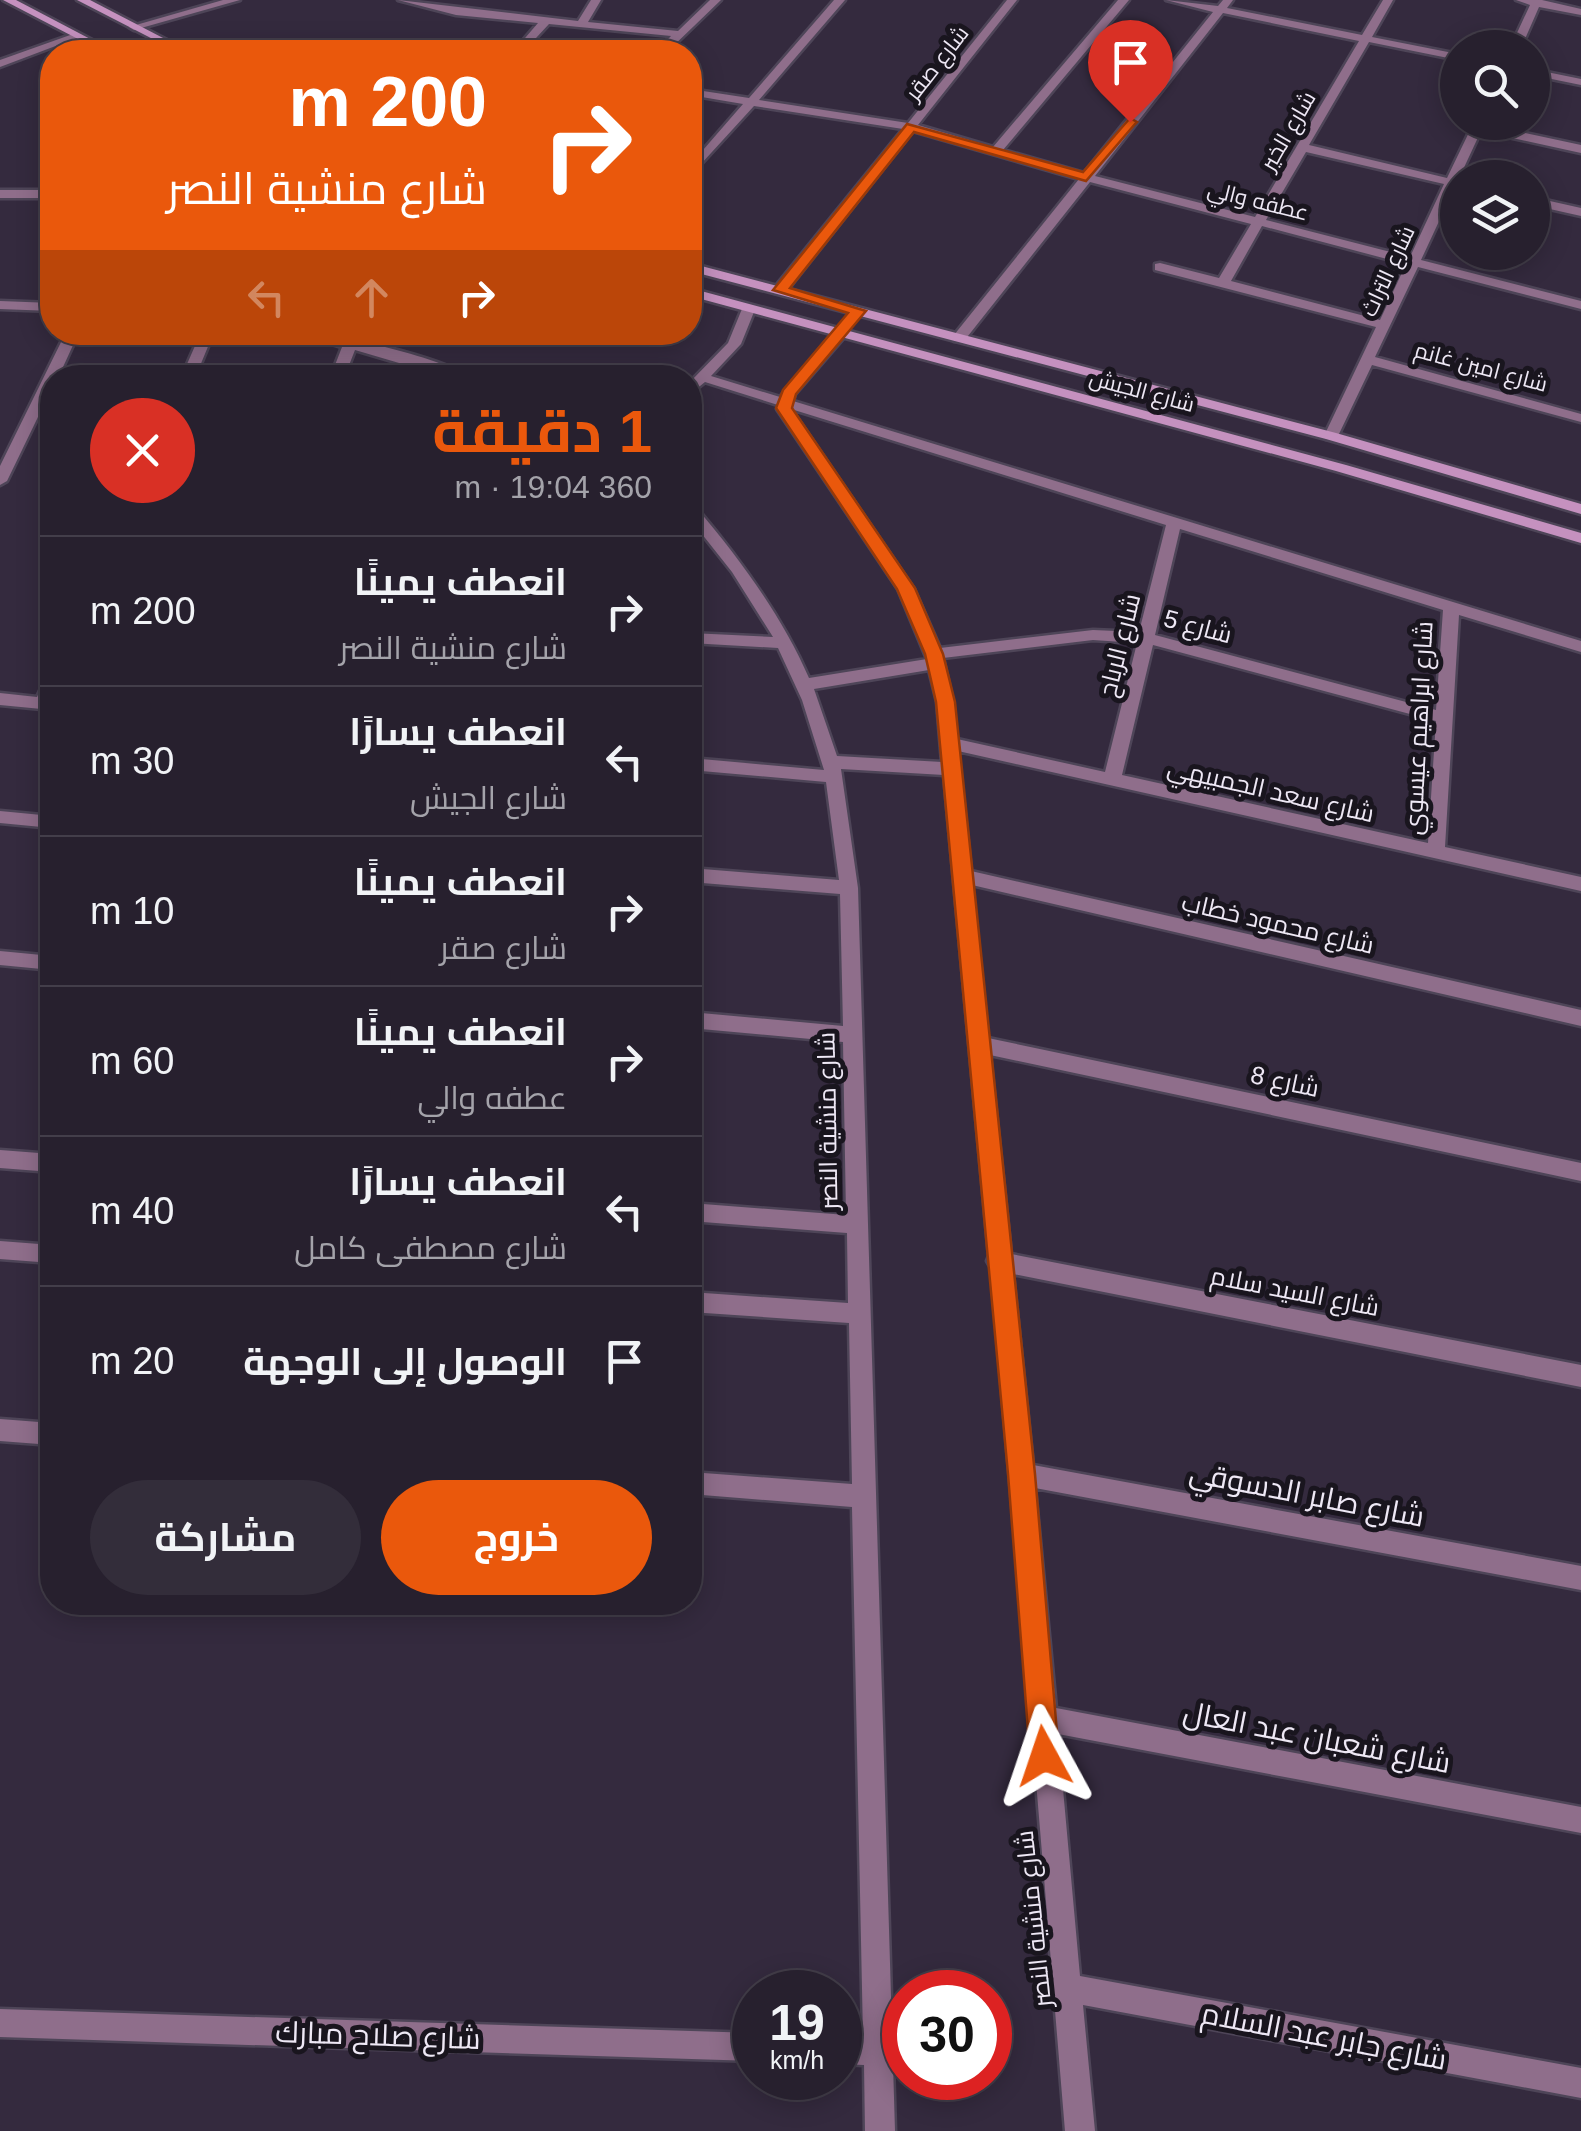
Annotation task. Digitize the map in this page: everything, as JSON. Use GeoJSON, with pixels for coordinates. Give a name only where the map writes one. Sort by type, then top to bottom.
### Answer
{"type":"FeatureCollection","features":[{"type":"Feature","properties":{"kind":"main road"},"geometry":{"type":"LineString","coordinates":[[8,0],[85,40]]}},
{"type":"Feature","properties":{"kind":"main road"},"geometry":{"type":"LineString","coordinates":[[82,0],[162,40]]}},
{"type":"Feature","properties":{"kind":"main road","name":"شارع الجيش"},"geometry":{"type":"LineString","coordinates":[[702,270],[1331,436],[1581,509]]}},
{"type":"Feature","properties":{"kind":"main road","name":"شارع الجيش"},"geometry":{"type":"LineString","coordinates":[[702,295],[1341,468],[1581,538]]}},
{"type":"Feature","properties":{"kind":"main road"},"geometry":{"type":"LineString","coordinates":[[841,332],[858,311]]}},
{"type":"Feature","properties":{"kind":"street"},"geometry":{"type":"LineString","coordinates":[[134,26],[235,0]]}},
{"type":"Feature","properties":{"kind":"street"},"geometry":{"type":"LineString","coordinates":[[404,0],[456,12],[680,34]]}},
{"type":"Feature","properties":{"kind":"street"},"geometry":{"type":"LineString","coordinates":[[581,24],[596,0]]}},
{"type":"Feature","properties":{"kind":"street"},"geometry":{"type":"LineString","coordinates":[[673,40],[716,0]]}},
{"type":"Feature","properties":{"kind":"street"},"geometry":{"type":"LineString","coordinates":[[702,158],[840,0]]}},
{"type":"Feature","properties":{"kind":"street","name":"شارع صقر"},"geometry":{"type":"LineString","coordinates":[[780,290],[1012,0]]}},
{"type":"Feature","properties":{"kind":"street"},"geometry":{"type":"LineString","coordinates":[[996,151],[1124,0]]}},
{"type":"Feature","properties":{"kind":"street"},"geometry":{"type":"LineString","coordinates":[[1171,0],[1224,5],[1440,54]]}},
{"type":"Feature","properties":{"kind":"street","name":"شارع الخير"},"geometry":{"type":"LineString","coordinates":[[1223,283],[1388,0]]}},
{"type":"Feature","properties":{"kind":"street"},"geometry":{"type":"LineString","coordinates":[[1521,0],[1581,12]]}},
{"type":"Feature","properties":{"kind":"street"},"geometry":{"type":"LineString","coordinates":[[1523,30],[1536,2]]}},
{"type":"Feature","properties":{"kind":"street"},"geometry":{"type":"LineString","coordinates":[[959,338],[1224,5]]}},
{"type":"Feature","properties":{"kind":"street"},"geometry":{"type":"LineString","coordinates":[[529,40],[546,21]]}},
{"type":"Feature","properties":{"kind":"street"},"geometry":{"type":"LineString","coordinates":[[66,40],[77,36]]}},
{"type":"Feature","properties":{"kind":"street"},"geometry":{"type":"LineString","coordinates":[[0,64],[40,49]]}},
{"type":"Feature","properties":{"kind":"street"},"geometry":{"type":"LineString","coordinates":[[1550,76],[1581,82]]}},
{"type":"Feature","properties":{"kind":"street","name":"عطفه والي"},"geometry":{"type":"LineString","coordinates":[[702,94],[911,127],[1086,177],[1581,305]]}},
{"type":"Feature","properties":{"kind":"street"},"geometry":{"type":"LineString","coordinates":[[1543,140],[1581,149]]}},
{"type":"Feature","properties":{"kind":"street"},"geometry":{"type":"LineString","coordinates":[[702,147],[711,148]]}},
{"type":"Feature","properties":{"kind":"street"},"geometry":{"type":"LineString","coordinates":[[1301,147],[1440,179]]}},
{"type":"Feature","properties":{"kind":"street"},"geometry":{"type":"LineString","coordinates":[[0,194],[40,194]]}},
{"type":"Feature","properties":{"kind":"street"},"geometry":{"type":"LineString","coordinates":[[1550,205],[1581,212]]}},
{"type":"Feature","properties":{"kind":"street","name":"شارع التراث"},"geometry":{"type":"LineString","coordinates":[[1331,436],[1440,212]]}},
{"type":"Feature","properties":{"kind":"street"},"geometry":{"type":"LineString","coordinates":[[1160,267],[1385,325]]}},
{"type":"Feature","properties":{"kind":"street"},"geometry":{"type":"LineString","coordinates":[[0,306],[40,307]]}},
{"type":"Feature","properties":{"kind":"street"},"geometry":{"type":"LineString","coordinates":[[702,380],[734,344],[748,308]]}},
{"type":"Feature","properties":{"kind":"street"},"geometry":{"type":"LineString","coordinates":[[784,402],[841,332]]}},
{"type":"Feature","properties":{"kind":"street"},"geometry":{"type":"LineString","coordinates":[[353,345],[421,365]]}},
{"type":"Feature","properties":{"kind":"street","name":"شارع امين غانم"},"geometry":{"type":"LineString","coordinates":[[1369,360],[1581,418]]}},
{"type":"Feature","properties":{"kind":"street"},"geometry":{"type":"LineString","coordinates":[[705,378],[1581,647]]}},
{"type":"Feature","properties":{"kind":"street"},"geometry":{"type":"LineString","coordinates":[[0,481],[40,398]]}},
{"type":"Feature","properties":{"kind":"street","name":"شارع منشية النصر"},"geometry":{"type":"LineString","coordinates":[[784,402],[789,420],[906,588],[935,659],[950,743],[1022,1474],[1080,2131]]}},
{"type":"Feature","properties":{"kind":"street","name":"شارع الرباح"},"geometry":{"type":"LineString","coordinates":[[1112,780],[1174,522]]}},
{"type":"Feature","properties":{"kind":"street","name":"شارع منشية النصر"},"geometry":{"type":"LineString","coordinates":[[702,524],[755,591],[804,685],[832,769],[849,888],[880,2131]]}},
{"type":"Feature","properties":{"kind":"street","name":"شارع ابراهيم عيسوي"},"geometry":{"type":"LineString","coordinates":[[1436,853],[1451,607]]}},
{"type":"Feature","properties":{"kind":"street","name":"شارع 5"},"geometry":{"type":"LineString","coordinates":[[804,685],[935,659],[1093,635],[1146,638],[1444,718]]}},
{"type":"Feature","properties":{"kind":"street"},"geometry":{"type":"LineString","coordinates":[[702,639],[785,644]]}},
{"type":"Feature","properties":{"kind":"street"},"geometry":{"type":"LineString","coordinates":[[0,699],[40,703]]}},
{"type":"Feature","properties":{"kind":"street","name":"شارع سعد الجمبيهي"},"geometry":{"type":"LineString","coordinates":[[950,743],[1581,884]]}},
{"type":"Feature","properties":{"kind":"street"},"geometry":{"type":"LineString","coordinates":[[702,764],[952,769]]}},
{"type":"Feature","properties":{"kind":"street"},"geometry":{"type":"LineString","coordinates":[[0,818],[40,821]]}},
{"type":"Feature","properties":{"kind":"street"},"geometry":{"type":"LineString","coordinates":[[702,876],[849,888]]}},
{"type":"Feature","properties":{"kind":"street","name":"شارع محمود خطاب"},"geometry":{"type":"LineString","coordinates":[[963,876],[1581,1018]]}},
{"type":"Feature","properties":{"kind":"street"},"geometry":{"type":"LineString","coordinates":[[0,958],[40,962]]}},
{"type":"Feature","properties":{"kind":"street"},"geometry":{"type":"LineString","coordinates":[[702,1021],[853,1035]]}},
{"type":"Feature","properties":{"kind":"street","name":"شارع 8"},"geometry":{"type":"LineString","coordinates":[[978,1044],[1581,1172]]}},
{"type":"Feature","properties":{"kind":"street"},"geometry":{"type":"LineString","coordinates":[[0,1159],[40,1162]]}},
{"type":"Feature","properties":{"kind":"street"},"geometry":{"type":"LineString","coordinates":[[702,1213],[858,1225]]}},
{"type":"Feature","properties":{"kind":"street"},"geometry":{"type":"LineString","coordinates":[[0,1250],[40,1253]]}},
{"type":"Feature","properties":{"kind":"street","name":"شارع السيد سلام"},"geometry":{"type":"LineString","coordinates":[[998,1260],[1581,1376]]}},
{"type":"Feature","properties":{"kind":"street"},"geometry":{"type":"LineString","coordinates":[[702,1303],[860,1314]]}},
{"type":"Feature","properties":{"kind":"street"},"geometry":{"type":"LineString","coordinates":[[0,1430],[40,1433]]}},
{"type":"Feature","properties":{"kind":"street","name":"شارع صابر الدسوقي"},"geometry":{"type":"LineString","coordinates":[[1022,1474],[1581,1578]]}},
{"type":"Feature","properties":{"kind":"street"},"geometry":{"type":"LineString","coordinates":[[702,1484],[864,1496]]}},
{"type":"Feature","properties":{"kind":"street","name":"شارع شعبان عبد العال"},"geometry":{"type":"LineString","coordinates":[[1041,1718],[1581,1820]]}},
{"type":"Feature","properties":{"kind":"street","name":"شارع جابر عبد السلام"},"geometry":{"type":"LineString","coordinates":[[1068,1988],[1581,2084]]}},
{"type":"Feature","properties":{"kind":"street","name":"شارع صلاح مبارك"},"geometry":{"type":"LineString","coordinates":[[0,2023],[732,2046]]}},
{"type":"Feature","properties":{"kind":"street"},"geometry":{"type":"LineString","coordinates":[[862,2051],[878,2051]]}},
{"type":"Feature","properties":{"kind":"route"},"geometry":{"type":"LineString","coordinates":[[1044,1756],[1022,1474],[945,702],[934,654],[906,588],[784,408],[788,393],[858,311],[780,290],[911,127],[1086,177],[1130,122]]}}]}
